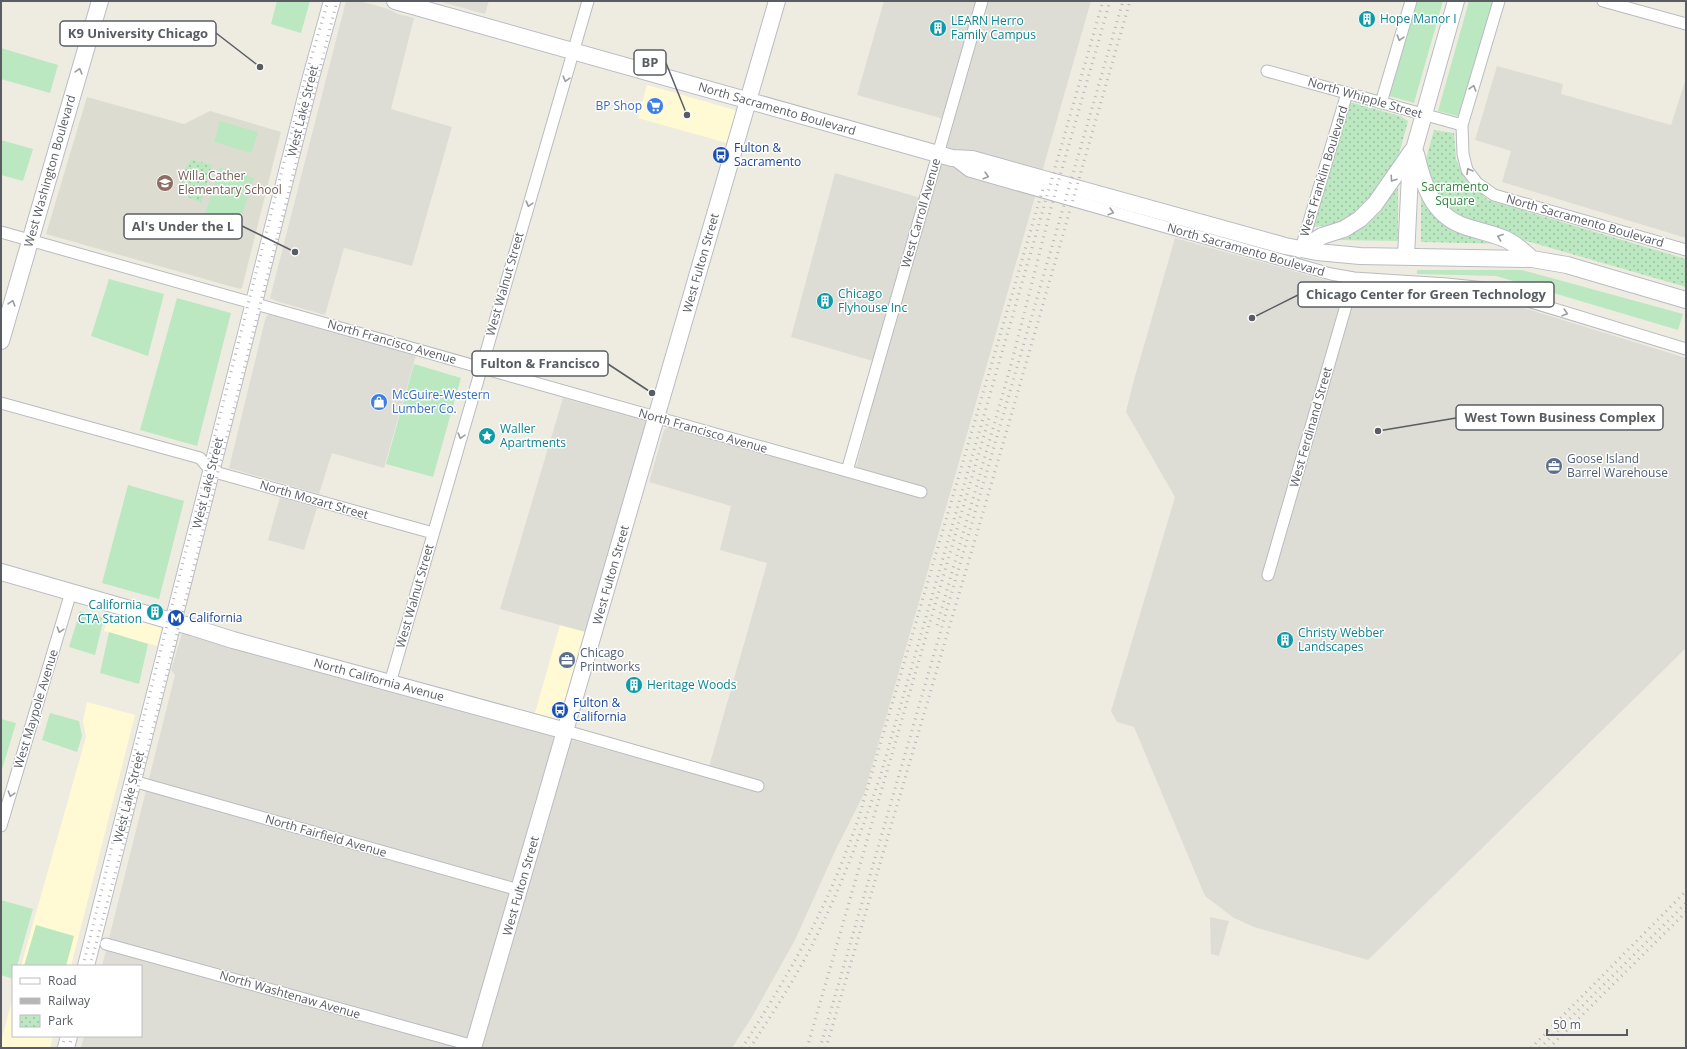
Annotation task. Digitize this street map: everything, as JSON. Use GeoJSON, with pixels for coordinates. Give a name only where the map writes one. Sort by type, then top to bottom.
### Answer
{"type":"FeatureCollection","features":[{"type":"Feature","properties":{"kind":"street","name":"West Washington Boulevard"},"geometry":{"type":"LineString","coordinates":[[1,341],[100,1]]}},
{"type":"Feature","properties":{"kind":"street","name":"North Sacramento Boulevard"},"geometry":{"type":"LineString","coordinates":[[395,1],[945,156],[972,159],[1249,237],[1299,257],[1331,274],[1354,278],[1486,288],[1686,349]]}},
{"type":"Feature","properties":{"kind":"street","name":"West Walnut Street"},"geometry":{"type":"LineString","coordinates":[[390,683],[588,1]]}},
{"type":"Feature","properties":{"kind":"street","name":"West Fulton Street"},"geometry":{"type":"LineString","coordinates":[[473,1047],[777,1]]}},
{"type":"Feature","properties":{"kind":"street","name":"West Carroll Avenue"},"geometry":{"type":"LineString","coordinates":[[847,471],[945,156],[982,1]]}},
{"type":"Feature","properties":{"kind":"street"},"geometry":{"type":"LineString","coordinates":[[1381,103],[1411,1]]}},
{"type":"Feature","properties":{"kind":"street"},"geometry":{"type":"LineString","coordinates":[[1406,257],[1410,174],[1415,146],[1456,1]]}},
{"type":"Feature","properties":{"kind":"street"},"geometry":{"type":"LineString","coordinates":[[1462,125],[1499,1]]}},
{"type":"Feature","properties":{"kind":"street"},"geometry":{"type":"LineString","coordinates":[[1603,1],[1686,24]]}},
{"type":"Feature","properties":{"kind":"street","name":"West Lake Street"},"geometry":{"type":"LineString","coordinates":[[86,965],[97,942],[133,781],[166,653],[179,558],[192,548],[332,4]]}},
{"type":"Feature","properties":{"kind":"street","name":"North Whipple Street"},"geometry":{"type":"LineString","coordinates":[[1268,71],[1462,125]]}},
{"type":"Feature","properties":{"kind":"street","name":"West Franklin Boulevard"},"geometry":{"type":"LineString","coordinates":[[1299,257],[1347,93]]}},
{"type":"Feature","properties":{"kind":"street","name":"North Sacramento Boulevard"},"geometry":{"type":"LineString","coordinates":[[1462,125],[1463,154],[1467,170],[1477,183],[1494,195],[1686,250]]}},
{"type":"Feature","properties":{"kind":"street"},"geometry":{"type":"LineString","coordinates":[[1299,257],[1322,236],[1344,229],[1360,219],[1375,204],[1415,146]]}},
{"type":"Feature","properties":{"kind":"street"},"geometry":{"type":"LineString","coordinates":[[1415,146],[1424,186],[1430,198],[1442,214],[1460,224],[1506,239],[1532,259]]}},
{"type":"Feature","properties":{"kind":"street","name":"North Francisco Avenue"},"geometry":{"type":"LineString","coordinates":[[1,232],[921,492]]}},
{"type":"Feature","properties":{"kind":"street","name":"North Sacramento Boulevard"},"geometry":{"type":"LineString","coordinates":[[1299,257],[1360,256],[1532,259],[1567,265],[1686,300]]}},
{"type":"Feature","properties":{"kind":"street","name":"West Ferdinand Street"},"geometry":{"type":"LineString","coordinates":[[1268,575],[1354,278]]}},
{"type":"Feature","properties":{"kind":"street"},"geometry":{"type":"LineString","coordinates":[[1,402],[200,458],[216,454]]}},
{"type":"Feature","properties":{"kind":"street"},"geometry":{"type":"LineString","coordinates":[[200,458],[211,471]]}},
{"type":"Feature","properties":{"kind":"street","name":"North Mozart Street"},"geometry":{"type":"LineString","coordinates":[[211,471],[434,533]]}},
{"type":"Feature","properties":{"kind":"street","name":"North California Avenue"},"geometry":{"type":"LineString","coordinates":[[1,572],[169,623],[566,731],[758,786]]}},
{"type":"Feature","properties":{"kind":"street","name":"West Maypole Avenue"},"geometry":{"type":"LineString","coordinates":[[1,826],[71,592]]}},
{"type":"Feature","properties":{"kind":"street","name":"North Fairfield Avenue"},"geometry":{"type":"LineString","coordinates":[[133,781],[519,890]]}},
{"type":"Feature","properties":{"kind":"street","name":"North Washtenaw Avenue"},"geometry":{"type":"LineString","coordinates":[[97,942],[473,1047]]}},
{"type":"Feature","properties":{"kind":"street"},"geometry":{"type":"LineString","coordinates":[[66,1048],[69,1037]]}},
{"type":"Feature","properties":{"kind":"shaded area"},"geometry":{"type":"Polygon","coordinates":[[[346,1],[360,1],[414,18],[391,109],[452,127],[412,266],[344,248],[325,315],[270,298],[346,1]]]}},
{"type":"Feature","properties":{"kind":"shaded area"},"geometry":{"type":"Polygon","coordinates":[[[438,1],[489,1],[485,14],[438,1]]]}},
{"type":"Feature","properties":{"kind":"shaded area"},"geometry":{"type":"Polygon","coordinates":[[[884,1],[1091,1],[864,794],[836,849],[795,940],[752,1017],[732,1048],[81,1048],[84,1037],[142,1037],[142,965],[102,965],[175,675],[171,670],[182,633],[706,777],[767,563],[720,550],[731,506],[649,482],[664,430],[669,427],[853,479],[883,364],[791,337],[835,173],[928,200],[951,121],[857,95],[884,1]]]}},
{"type":"Feature","properties":{"kind":"shaded area"},"geometry":{"type":"Polygon","coordinates":[[[1497,66],[1563,84],[1561,94],[1671,125],[1686,78],[1686,238],[1502,182],[1511,151],[1475,140],[1497,66]]]}},
{"type":"Feature","properties":{"kind":"shaded area"},"geometry":{"type":"Polygon","coordinates":[[[647,85],[735,110],[736,112],[727,143],[638,118],[647,85]]]}},
{"type":"Feature","properties":{"kind":"shaded area","name":"Willa Cather Elementary School"},"geometry":{"type":"Polygon","coordinates":[[[87,97],[184,124],[210,111],[281,132],[242,288],[240,289],[46,234],[87,97]]]}},
{"type":"Feature","properties":{"kind":"shaded area"},"geometry":{"type":"Polygon","coordinates":[[[1175,238],[1361,290],[1482,295],[1686,358],[1686,648],[1368,960],[1254,927],[1234,918],[1205,896],[1134,727],[1117,722],[1111,711],[1175,497],[1126,412],[1175,238]]]}},
{"type":"Feature","properties":{"kind":"shaded area"},"geometry":{"type":"Polygon","coordinates":[[[268,314],[416,355],[384,468],[332,453],[319,494],[229,468],[265,320],[268,314]]]}},
{"type":"Feature","properties":{"kind":"shaded area"},"geometry":{"type":"Polygon","coordinates":[[[563,398],[645,421],[647,424],[586,632],[500,609],[563,398]]]}},
{"type":"Feature","properties":{"kind":"shaded area"},"geometry":{"type":"Polygon","coordinates":[[[280,497],[317,508],[304,550],[268,540],[280,497]]]}},
{"type":"Feature","properties":{"kind":"shaded area"},"geometry":{"type":"Polygon","coordinates":[[[109,613],[120,614],[162,627],[157,646],[104,631],[109,613]]]}},
{"type":"Feature","properties":{"kind":"shaded area"},"geometry":{"type":"Polygon","coordinates":[[[560,625],[586,632],[561,718],[559,720],[535,713],[560,625]]]}},
{"type":"Feature","properties":{"kind":"shaded area"},"geometry":{"type":"Polygon","coordinates":[[[87,702],[135,715],[71,965],[21,965],[86,737],[83,721],[87,702]]]}},
{"type":"Feature","properties":{"kind":"shaded area"},"geometry":{"type":"Polygon","coordinates":[[[1210,917],[1229,921],[1219,956],[1211,954],[1210,917]]]}},
{"type":"Feature","properties":{"kind":"shaded area"},"geometry":{"type":"Polygon","coordinates":[[[12,1000],[12,1037],[53,1037],[50,1048],[1,1048],[1,1042],[12,1000]]]}},
{"type":"Feature","properties":{"kind":"green space"},"geometry":{"type":"Polygon","coordinates":[[[277,1],[310,1],[301,33],[271,24],[277,1]]]}},
{"type":"Feature","properties":{"kind":"green space"},"geometry":{"type":"Polygon","coordinates":[[[1416,1],[1443,1],[1414,103],[1389,96],[1416,1]]]}},
{"type":"Feature","properties":{"kind":"green space"},"geometry":{"type":"Polygon","coordinates":[[[1469,1],[1494,1],[1461,117],[1438,111],[1469,1]]]}},
{"type":"Feature","properties":{"kind":"green space"},"geometry":{"type":"Polygon","coordinates":[[[1,48],[58,65],[50,93],[1,79],[1,48]]]}},
{"type":"Feature","properties":{"kind":"green space","name":"Sacramento Square"},"geometry":{"type":"Polygon","coordinates":[[[1350,102],[1400,116],[1408,121],[1399,154],[1389,177],[1355,215],[1338,224],[1314,227],[1350,102]]]}},
{"type":"Feature","properties":{"kind":"green space"},"geometry":{"type":"Polygon","coordinates":[[[220,121],[258,132],[251,153],[214,142],[220,121]]]}},
{"type":"Feature","properties":{"kind":"green space","name":"Sacramento Square"},"geometry":{"type":"Polygon","coordinates":[[[1434,130],[1454,133],[1456,159],[1464,177],[1488,200],[1686,259],[1686,287],[1499,233],[1457,217],[1439,204],[1427,178],[1426,159],[1434,130]]]}},
{"type":"Feature","properties":{"kind":"green space"},"geometry":{"type":"Polygon","coordinates":[[[1,140],[33,149],[23,181],[1,175],[1,140]]]}},
{"type":"Feature","properties":{"kind":"green space"},"geometry":{"type":"Polygon","coordinates":[[[191,160],[212,165],[201,203],[184,195],[183,191],[183,177],[191,160]]]}},
{"type":"Feature","properties":{"kind":"green space"},"geometry":{"type":"Polygon","coordinates":[[[220,167],[254,178],[238,227],[204,217],[220,167]]]}},
{"type":"Feature","properties":{"kind":"green space","name":"Sacramento Square"},"geometry":{"type":"Polygon","coordinates":[[[1398,178],[1398,241],[1336,240],[1398,178]]]}},
{"type":"Feature","properties":{"kind":"green space","name":"Sacramento Square"},"geometry":{"type":"Polygon","coordinates":[[[1421,191],[1439,218],[1505,244],[1421,242],[1421,191]]]}},
{"type":"Feature","properties":{"kind":"green space"},"geometry":{"type":"Polygon","coordinates":[[[1417,270],[1522,270],[1683,314],[1678,330],[1496,276],[1417,274],[1417,270]]]}},
{"type":"Feature","properties":{"kind":"green space"},"geometry":{"type":"Polygon","coordinates":[[[109,279],[164,294],[148,356],[91,336],[109,279]]]}},
{"type":"Feature","properties":{"kind":"green space"},"geometry":{"type":"Polygon","coordinates":[[[177,298],[231,313],[197,446],[140,430],[177,298]]]}},
{"type":"Feature","properties":{"kind":"green space"},"geometry":{"type":"Polygon","coordinates":[[[414,364],[461,378],[433,477],[386,464],[414,364]]]}},
{"type":"Feature","properties":{"kind":"green space"},"geometry":{"type":"Polygon","coordinates":[[[128,485],[184,501],[159,599],[102,583],[128,485]]]}},
{"type":"Feature","properties":{"kind":"green space"},"geometry":{"type":"Polygon","coordinates":[[[80,611],[104,618],[95,655],[69,647],[80,611]]]}},
{"type":"Feature","properties":{"kind":"green space"},"geometry":{"type":"Polygon","coordinates":[[[109,632],[148,644],[139,684],[100,673],[109,632]]]}},
{"type":"Feature","properties":{"kind":"green space"},"geometry":{"type":"Polygon","coordinates":[[[50,713],[79,721],[82,736],[77,752],[42,740],[50,713]]]}},
{"type":"Feature","properties":{"kind":"green space"},"geometry":{"type":"Polygon","coordinates":[[[1,719],[16,723],[1,773],[1,719]]]}},
{"type":"Feature","properties":{"kind":"green space"},"geometry":{"type":"Polygon","coordinates":[[[1,900],[33,909],[17,965],[12,965],[12,979],[1,975],[1,900]]]}},
{"type":"Feature","properties":{"kind":"green space"},"geometry":{"type":"Polygon","coordinates":[[[36,925],[74,936],[66,965],[24,965],[36,925]]]}},
{"type":"Feature","properties":{"kind":"railway"},"geometry":{"type":"LineString","coordinates":[[83,965],[117,823],[306,75],[328,1]]}},
{"type":"Feature","properties":{"kind":"railway"},"geometry":{"type":"LineString","coordinates":[[90,965],[128,827],[337,1]]}},
{"type":"Feature","properties":{"kind":"railway"},"geometry":{"type":"LineString","coordinates":[[750,1048],[811,948],[836,895],[852,856],[880,777],[1103,1]]}},
{"type":"Feature","properties":{"kind":"railway"},"geometry":{"type":"LineString","coordinates":[[937,625],[1011,365],[1052,204],[1110,1]]}},
{"type":"Feature","properties":{"kind":"railway"},"geometry":{"type":"LineString","coordinates":[[820,1048],[1123,1]]}},
{"type":"Feature","properties":{"kind":"railway"},"geometry":{"type":"LineString","coordinates":[[826,1048],[998,461],[1130,1]]}},
{"type":"Feature","properties":{"kind":"railway"},"geometry":{"type":"LineString","coordinates":[[742,1048],[786,976],[816,921],[838,872],[858,820],[1044,185]]}},
{"type":"Feature","properties":{"kind":"railway"},"geometry":{"type":"LineString","coordinates":[[807,1048],[989,418]]}},
{"type":"Feature","properties":{"kind":"railway"},"geometry":{"type":"LineString","coordinates":[[1531,1048],[1686,891]]}},
{"type":"Feature","properties":{"kind":"railway"},"geometry":{"type":"LineString","coordinates":[[1540,1048],[1686,903]]}},
{"type":"Feature","properties":{"kind":"railway"},"geometry":{"type":"LineString","coordinates":[[1549,1048],[1686,912]]}},
{"type":"Feature","properties":{"kind":"railway"},"geometry":{"type":"LineString","coordinates":[[62,1048],[65,1037]]}},
{"type":"Feature","properties":{"kind":"railway"},"geometry":{"type":"LineString","coordinates":[[69,1048],[72,1037]]}},
{"type":"Feature","properties":{"kind":"place","name":"Hope Manor I"},"geometry":{"type":"Point","coordinates":[1367,19]}},
{"type":"Feature","properties":{"kind":"place","name":"LEARN Herro Family Campus"},"geometry":{"type":"Point","coordinates":[938,28]}},
{"type":"Feature","properties":{"kind":"place","name":"K9 University Chicago"},"geometry":{"type":"Point","coordinates":[260,67]}},
{"type":"Feature","properties":{"kind":"place","name":"BP Shop"},"geometry":{"type":"Point","coordinates":[655,106]}},
{"type":"Feature","properties":{"kind":"place","name":"BP"},"geometry":{"type":"Point","coordinates":[687,115]}},
{"type":"Feature","properties":{"kind":"place","name":"Fulton & Sacramento"},"geometry":{"type":"Point","coordinates":[721,155]}},
{"type":"Feature","properties":{"kind":"place","name":"Willa Cather Elementary School"},"geometry":{"type":"Point","coordinates":[165,183]}},
{"type":"Feature","properties":{"kind":"place","name":"Al's Under the L"},"geometry":{"type":"Point","coordinates":[295,252]}},
{"type":"Feature","properties":{"kind":"place","name":"Chicago Flyhouse Inc"},"geometry":{"type":"Point","coordinates":[825,301]}},
{"type":"Feature","properties":{"kind":"place","name":"Chicago Center for Green Technology"},"geometry":{"type":"Point","coordinates":[1252,318]}},
{"type":"Feature","properties":{"kind":"place","name":"Fulton & Francisco"},"geometry":{"type":"Point","coordinates":[652,393]}},
{"type":"Feature","properties":{"kind":"place","name":"McGuire-Western Lumber Co."},"geometry":{"type":"Point","coordinates":[379,402]}},
{"type":"Feature","properties":{"kind":"place","name":"West Town Business Complex"},"geometry":{"type":"Point","coordinates":[1378,431]}},
{"type":"Feature","properties":{"kind":"place","name":"Waller Apartments"},"geometry":{"type":"Point","coordinates":[487,436]}},
{"type":"Feature","properties":{"kind":"place","name":"Goose Island Barrel Warehouse"},"geometry":{"type":"Point","coordinates":[1554,466]}},
{"type":"Feature","properties":{"kind":"place","name":"California CTA Station"},"geometry":{"type":"Point","coordinates":[155,612]}},
{"type":"Feature","properties":{"kind":"place","name":"California"},"geometry":{"type":"Point","coordinates":[176,618]}},
{"type":"Feature","properties":{"kind":"place","name":"Christy Webber Landscapes"},"geometry":{"type":"Point","coordinates":[1285,640]}},
{"type":"Feature","properties":{"kind":"place","name":"Chicago Printworks"},"geometry":{"type":"Point","coordinates":[567,660]}},
{"type":"Feature","properties":{"kind":"place","name":"Heritage Woods"},"geometry":{"type":"Point","coordinates":[634,685]}},
{"type":"Feature","properties":{"kind":"place","name":"Fulton & California"},"geometry":{"type":"Point","coordinates":[560,710]}}]}
